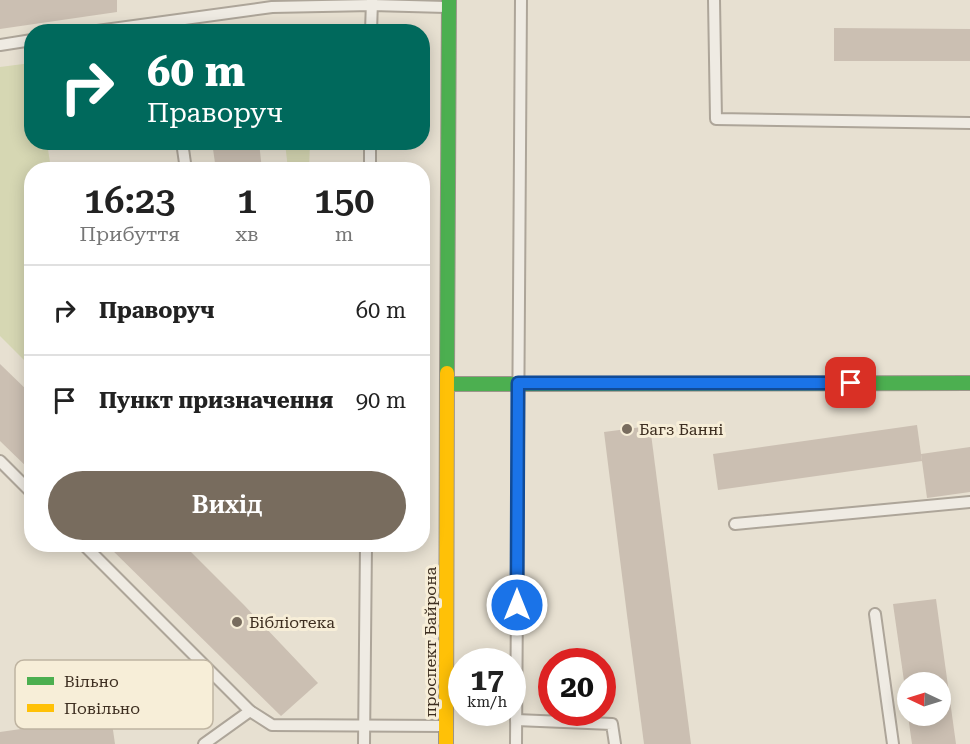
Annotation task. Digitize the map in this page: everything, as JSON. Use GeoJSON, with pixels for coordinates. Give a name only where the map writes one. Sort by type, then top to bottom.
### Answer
{"type":"FeatureCollection","features":[{"type":"Feature","properties":{"kind":"main road","name":"проспект Байрона"},"geometry":{"type":"LineString","coordinates":[[446,744],[449,4]]}},
{"type":"Feature","properties":{"kind":"main road"},"geometry":{"type":"LineString","coordinates":[[449,384],[970,384]]}},
{"type":"Feature","properties":{"kind":"lane"},"geometry":{"type":"LineString","coordinates":[[516,648],[520,0]]}},
{"type":"Feature","properties":{"kind":"lane"},"geometry":{"type":"LineString","coordinates":[[714,0],[716,119],[970,123]]}},
{"type":"Feature","properties":{"kind":"lane"},"geometry":{"type":"LineString","coordinates":[[371,24],[372,2]]}},
{"type":"Feature","properties":{"kind":"lane"},"geometry":{"type":"LineString","coordinates":[[175,24],[268,4],[372,2],[449,4]]}},
{"type":"Feature","properties":{"kind":"lane"},"geometry":{"type":"LineString","coordinates":[[0,45],[24,41]]}},
{"type":"Feature","properties":{"kind":"lane"},"geometry":{"type":"LineString","coordinates":[[0,461],[24,485]]}},
{"type":"Feature","properties":{"kind":"lane"},"geometry":{"type":"LineString","coordinates":[[735,524],[970,502]]}},
{"type":"Feature","properties":{"kind":"lane"},"geometry":{"type":"LineString","coordinates":[[91,552],[199,660]]}},
{"type":"Feature","properties":{"kind":"lane"},"geometry":{"type":"LineString","coordinates":[[364,744],[366,552]]}},
{"type":"Feature","properties":{"kind":"lane"},"geometry":{"type":"LineString","coordinates":[[875,614],[893,744]]}},
{"type":"Feature","properties":{"kind":"lane"},"geometry":{"type":"LineString","coordinates":[[213,674],[250,711],[272,725],[446,726]]}},
{"type":"Feature","properties":{"kind":"lane"},"geometry":{"type":"LineString","coordinates":[[204,744],[250,711]]}},
{"type":"Feature","properties":{"kind":"lane"},"geometry":{"type":"LineString","coordinates":[[526,720],[612,724],[615,744]]}},
{"type":"Feature","properties":{"kind":"lane"},"geometry":{"type":"LineString","coordinates":[[516,726],[516,744]]}},
{"type":"Feature","properties":{"kind":"green space"},"geometry":{"type":"Polygon","coordinates":[[[24,64],[24,150],[48,150],[50,162],[24,162],[24,360],[0,336],[0,67],[24,64]]]}},
{"type":"Feature","properties":{"kind":"green space"},"geometry":{"type":"Polygon","coordinates":[[[286,150],[310,150],[309,162],[287,162],[286,150]]]}},
{"type":"Feature","properties":{"kind":"building"},"geometry":{"type":"Polygon","coordinates":[[[0,0],[117,0],[117,12],[0,29],[0,0]]]}},
{"type":"Feature","properties":{"kind":"building"},"geometry":{"type":"Polygon","coordinates":[[[834,28],[970,29],[970,61],[834,61],[834,28]]]}},
{"type":"Feature","properties":{"kind":"building"},"geometry":{"type":"Polygon","coordinates":[[[213,150],[260,150],[261,162],[215,162],[213,150]]]}},
{"type":"Feature","properties":{"kind":"building"},"geometry":{"type":"Polygon","coordinates":[[[0,364],[24,387],[24,464],[0,441],[0,364]]]}},
{"type":"Feature","properties":{"kind":"building"},"geometry":{"type":"Polygon","coordinates":[[[917,425],[922,461],[718,490],[713,454],[917,425]]]}},
{"type":"Feature","properties":{"kind":"building"},"geometry":{"type":"Polygon","coordinates":[[[650,426],[691,744],[644,744],[627,615],[604,432],[650,426]]]}},
{"type":"Feature","properties":{"kind":"building"},"geometry":{"type":"Polygon","coordinates":[[[970,447],[970,492],[927,498],[921,454],[970,447]]]}},
{"type":"Feature","properties":{"kind":"building"},"geometry":{"type":"Polygon","coordinates":[[[114,552],[191,552],[318,683],[281,716],[114,552]]]}},
{"type":"Feature","properties":{"kind":"building"},"geometry":{"type":"Polygon","coordinates":[[[936,599],[946,672],[903,672],[893,604],[936,599]]]}},
{"type":"Feature","properties":{"kind":"building"},"geometry":{"type":"Polygon","coordinates":[[[951,708],[956,744],[912,744],[909,726],[951,726],[951,708]]]}},
{"type":"Feature","properties":{"kind":"building"},"geometry":{"type":"Polygon","coordinates":[[[21,729],[113,729],[115,744],[0,744],[0,732],[21,729]]]}},
{"type":"Feature","properties":{"kind":"traffic: fast"},"geometry":{"type":"LineString","coordinates":[[447,373],[449,0]]}},
{"type":"Feature","properties":{"kind":"traffic: fast"},"geometry":{"type":"LineString","coordinates":[[449,384],[970,383]]}},
{"type":"Feature","properties":{"kind":"traffic: slow"},"geometry":{"type":"LineString","coordinates":[[446,744],[447,373]]}},
{"type":"Feature","properties":{"kind":"place","name":"Багз Банні"},"geometry":{"type":"Point","coordinates":[627,429]}},
{"type":"Feature","properties":{"kind":"place","name":"Бібліотека"},"geometry":{"type":"Point","coordinates":[237,622]}},
{"type":"Feature","properties":{"kind":"route"},"geometry":{"type":"LineString","coordinates":[[517,605],[518,383],[851,383]]}}]}
